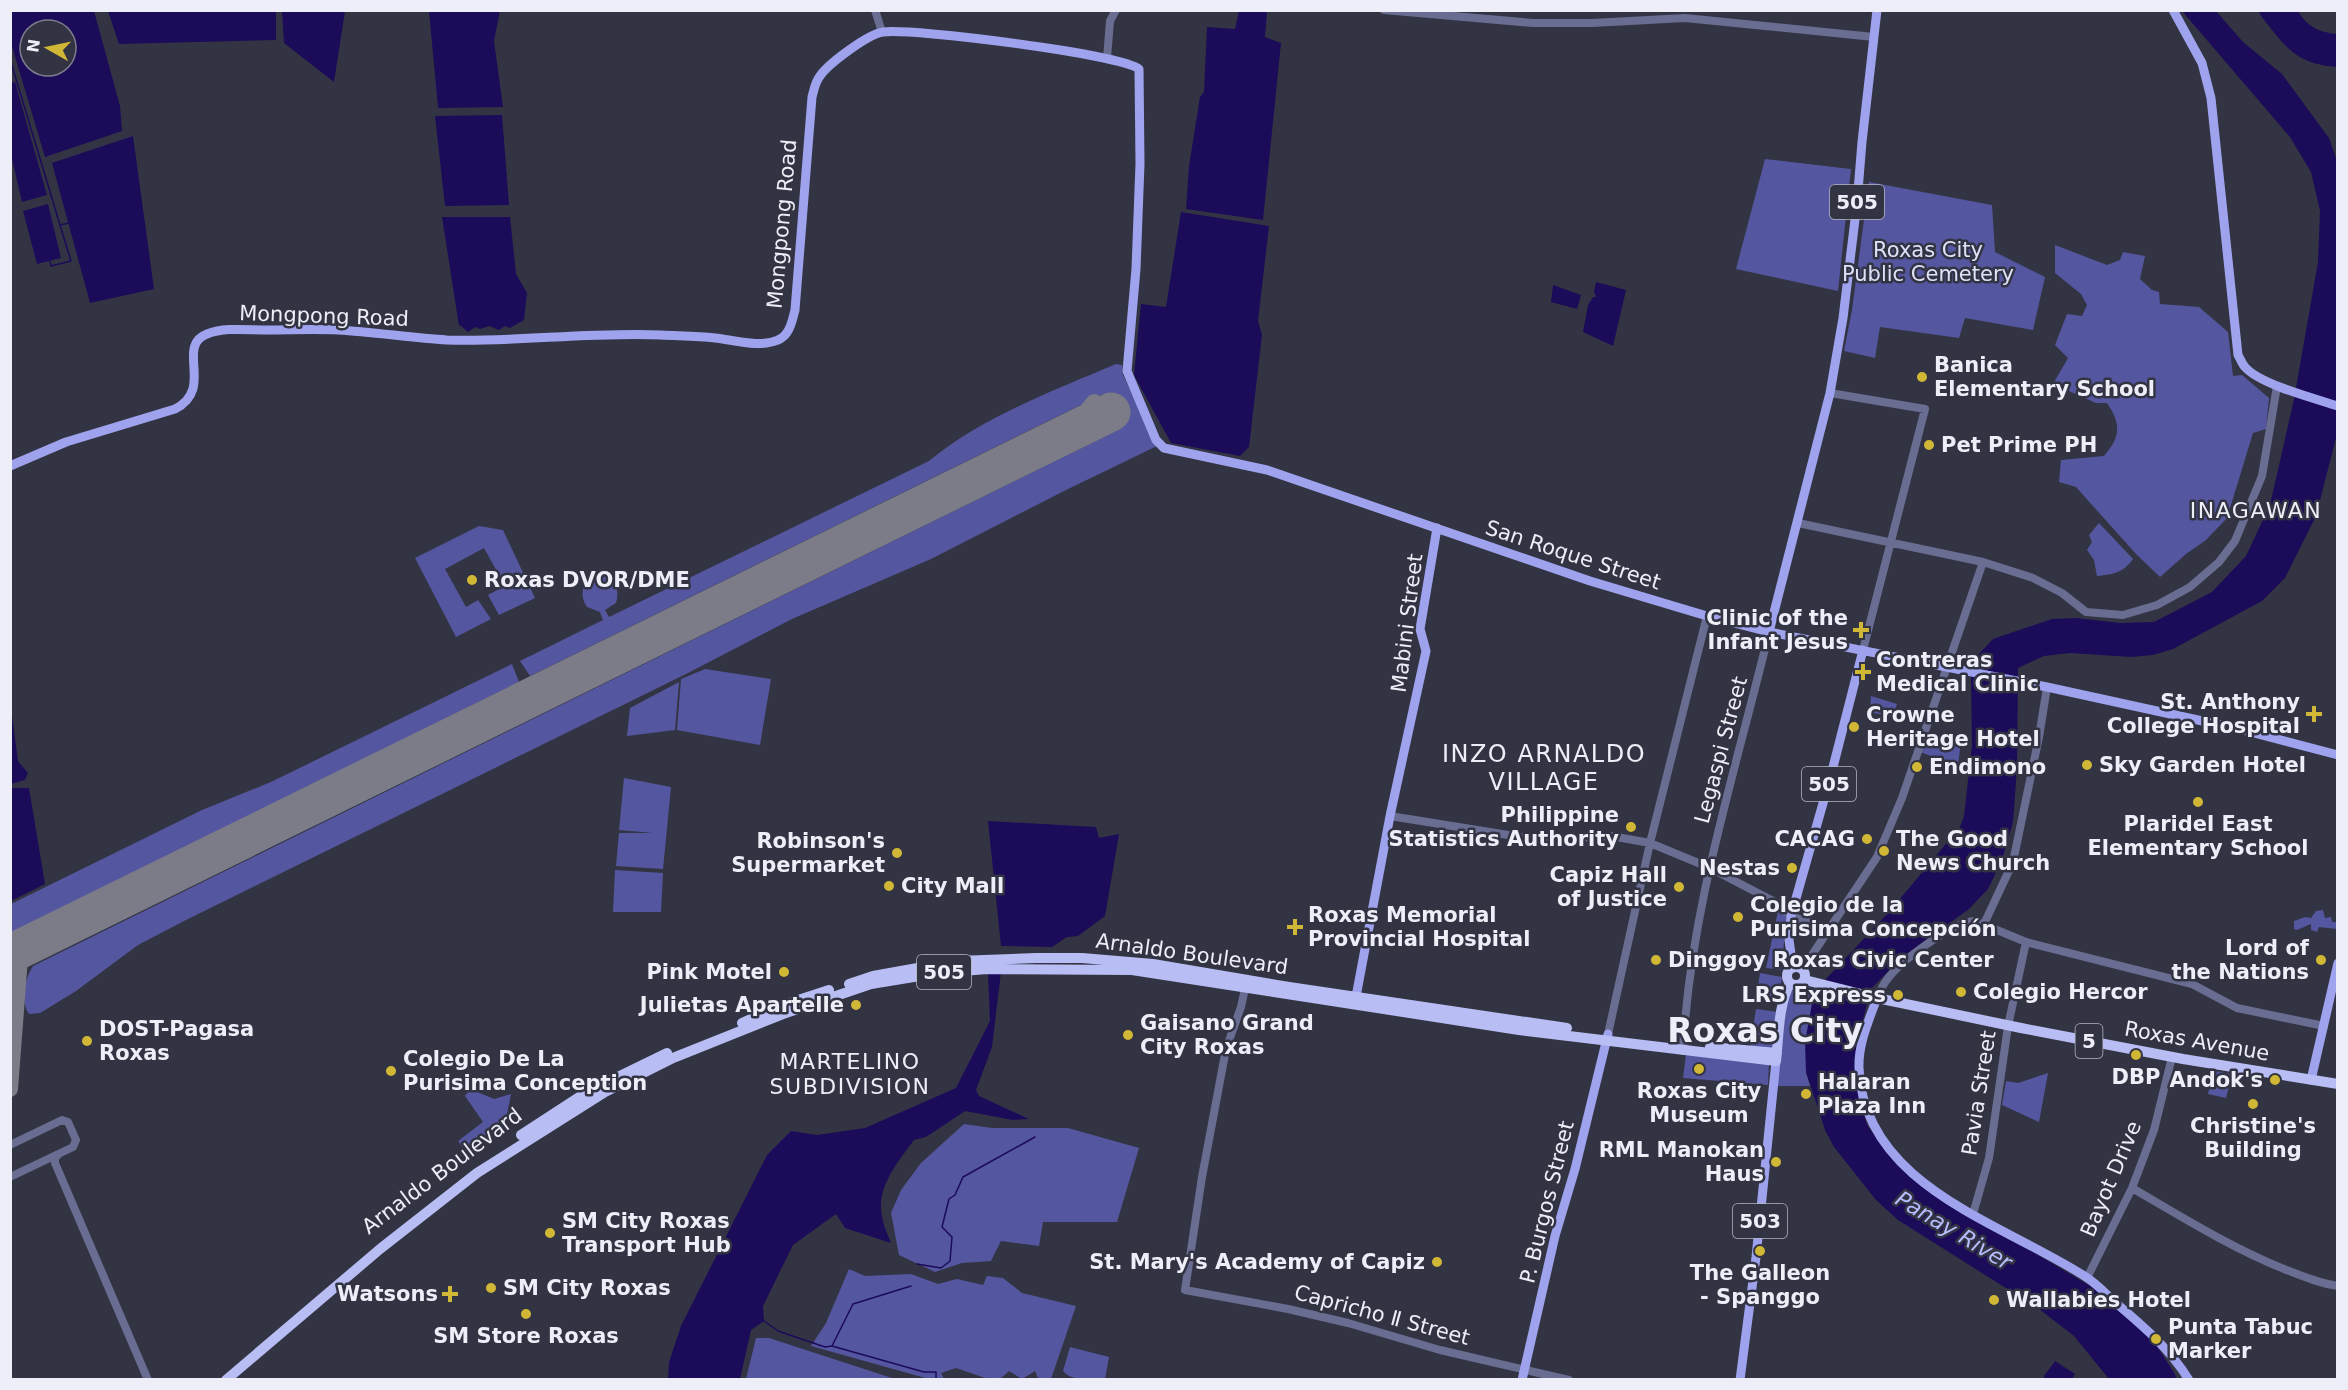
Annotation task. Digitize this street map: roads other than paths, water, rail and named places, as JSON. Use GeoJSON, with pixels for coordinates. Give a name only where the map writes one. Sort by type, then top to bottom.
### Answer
{"type":"FeatureCollection","features":[{"type":"Feature","properties":{"kind":"highway","name":"Arnaldo Boulevard"},"geometry":{"type":"LineString","coordinates":[[217,1380],[420,1211],[513,1148],[605,1092],[673,1058],[783,1014],[871,984],[957,970],[1132,969],[1356,1000],[1519,1030],[1607,1037],[1777,1057]]}},
{"type":"Feature","properties":{"kind":"highway","name":"Roxas Avenue"},"geometry":{"type":"LineString","coordinates":[[1777,1057],[1781,1008],[1785,993],[1790,982],[1798,985],[1800,972],[1820,983],[2008,1026],[2172,1057],[2337,1084]]}},
{"type":"Feature","properties":{"kind":"highway","name":"Arnaldo Boulevard"},"geometry":{"type":"LineString","coordinates":[[226,1380],[371,1252]]}},
{"type":"Feature","properties":{"kind":"main road","name":"505"},"geometry":{"type":"LineString","coordinates":[[1830,393],[1843,318],[1877,10]]}},
{"type":"Feature","properties":{"kind":"main road"},"geometry":{"type":"LineString","coordinates":[[2173,10],[2202,63],[2211,98],[2238,355],[2245,368],[2254,375],[2277,386],[2337,406]]}},
{"type":"Feature","properties":{"kind":"main road"},"geometry":{"type":"LineString","coordinates":[[882,32],[929,33],[1107,58]]}},
{"type":"Feature","properties":{"kind":"main road","name":"Mongpong Road"},"geometry":{"type":"LineString","coordinates":[[10,466],[66,442],[175,410],[185,404],[194,390],[193,352],[195,343],[200,337],[209,333],[237,330],[339,330],[446,340],[609,334],[776,342],[784,337],[795,310],[812,97],[815,85],[828,67],[870,37],[882,32]]}},
{"type":"Feature","properties":{"kind":"main road","name":"San Roque Street"},"geometry":{"type":"LineString","coordinates":[[1107,58],[1132,65],[1139,69],[1141,74],[1136,269],[1127,371],[1160,446],[1267,471],[1590,581],[1707,616],[1769,632],[2047,687],[2239,729],[2337,755]]}},
{"type":"Feature","properties":{"kind":"main road","name":"Legaspi Street"},"geometry":{"type":"LineString","coordinates":[[1769,632],[1830,393]]}},
{"type":"Feature","properties":{"kind":"main road","name":"Mabini Street"},"geometry":{"type":"LineString","coordinates":[[1356,1000],[1390,816],[1426,651],[1420,629],[1437,528]]}},
{"type":"Feature","properties":{"kind":"main road","name":"505"},"geometry":{"type":"LineString","coordinates":[[1800,972],[1789,940],[1791,916],[1834,766],[1863,650]]}},
{"type":"Feature","properties":{"kind":"main road"},"geometry":{"type":"LineString","coordinates":[[2311,1080],[2337,963]]}},
{"type":"Feature","properties":{"kind":"main road"},"geometry":{"type":"LineString","coordinates":[[1873,996],[1859,1066],[1861,1091],[1867,1114],[1877,1134],[1918,1180],[1973,1214],[2087,1278],[2151,1332],[2178,1362],[2188,1380]]}},
{"type":"Feature","properties":{"kind":"main road","name":"P. Burgos Street"},"geometry":{"type":"LineString","coordinates":[[1522,1380],[1607,1037]]}},
{"type":"Feature","properties":{"kind":"main road","name":"503"},"geometry":{"type":"LineString","coordinates":[[1740,1380],[1756,1257],[1777,1057]]}},
{"type":"Feature","properties":{"kind":"street"},"geometry":{"type":"LineString","coordinates":[[875,10],[882,32]]}},
{"type":"Feature","properties":{"kind":"street"},"geometry":{"type":"LineString","coordinates":[[1107,58],[1110,21],[1116,10]]}},
{"type":"Feature","properties":{"kind":"street"},"geometry":{"type":"LineString","coordinates":[[1384,10],[1466,19],[1533,23],[1592,23],[1685,18],[1874,37]]}},
{"type":"Feature","properties":{"kind":"street"},"geometry":{"type":"LineString","coordinates":[[1798,523],[1983,562],[2033,578],[2062,593],[2086,612],[2123,615],[2157,605],[2190,587],[2219,562],[2235,541],[2262,476],[2277,386]]}},
{"type":"Feature","properties":{"kind":"street"},"geometry":{"type":"LineString","coordinates":[[1830,393],[1925,409],[1863,650]]}},
{"type":"Feature","properties":{"kind":"street"},"geometry":{"type":"LineString","coordinates":[[1800,972],[1877,857],[1902,798],[1983,562]]}},
{"type":"Feature","properties":{"kind":"street"},"geometry":{"type":"LineString","coordinates":[[1607,1037],[1650,843],[1707,616]]}},
{"type":"Feature","properties":{"kind":"street","name":"Legaspi Street"},"geometry":{"type":"LineString","coordinates":[[1683,1047],[1690,977],[1708,867],[1769,632]]}},
{"type":"Feature","properties":{"kind":"street"},"geometry":{"type":"LineString","coordinates":[[1984,924],[2013,862],[2047,687]]}},
{"type":"Feature","properties":{"kind":"street"},"geometry":{"type":"LineString","coordinates":[[1390,816],[1539,840],[1611,836],[1650,843],[1708,867],[1777,903],[1791,916],[1828,929]]}},
{"type":"Feature","properties":{"kind":"street"},"geometry":{"type":"LineString","coordinates":[[1873,996],[1886,980],[1944,931],[1966,922],[1984,924],[2026,942],[2192,984],[2237,1008],[2324,1026]]}},
{"type":"Feature","properties":{"kind":"street","name":"Pavia Street"},"geometry":{"type":"LineString","coordinates":[[1973,1214],[1989,1158],[2008,1026],[2026,942]]}},
{"type":"Feature","properties":{"kind":"street","name":"Capricho Ⅱ Street"},"geometry":{"type":"LineString","coordinates":[[1246,983],[1241,1007],[1226,1049],[1202,1177],[1185,1290],[1288,1309],[1348,1323],[1440,1350],[1569,1380]]}},
{"type":"Feature","properties":{"kind":"street","name":"Bayot Drive"},"geometry":{"type":"LineString","coordinates":[[2087,1278],[2132,1188],[2154,1130],[2172,1057]]}},
{"type":"Feature","properties":{"kind":"street"},"geometry":{"type":"LineString","coordinates":[[10,1145],[65,1120],[74,1136],[75,1143],[73,1147],[10,1177]]}},
{"type":"Feature","properties":{"kind":"street"},"geometry":{"type":"LineString","coordinates":[[59,1154],[55,1163],[148,1380]]}},
{"type":"Feature","properties":{"kind":"street"},"geometry":{"type":"LineString","coordinates":[[45,1160],[55,1163]]}},
{"type":"Feature","properties":{"kind":"street"},"geometry":{"type":"LineString","coordinates":[[2132,1188],[2227,1244],[2317,1282],[2337,1286]]}},
{"type":"Feature","properties":{"kind":"water"},"geometry":{"type":"Polygon","coordinates":[[[10,11],[94,11],[120,106],[122,131],[45,157],[21,78],[78,78],[78,18],[18,18],[18,66],[11,43],[10,11]]]}},
{"type":"Feature","properties":{"kind":"water"},"geometry":{"type":"Polygon","coordinates":[[[108,11],[276,11],[276,40],[119,44],[108,11]]]}},
{"type":"Feature","properties":{"kind":"water"},"geometry":{"type":"Polygon","coordinates":[[[282,11],[345,11],[334,82],[284,43],[282,11]]]}},
{"type":"Feature","properties":{"kind":"water"},"geometry":{"type":"Polygon","coordinates":[[[429,11],[500,11],[494,41],[503,107],[438,108],[429,11]]]}},
{"type":"Feature","properties":{"kind":"water"},"geometry":{"type":"Polygon","coordinates":[[[1239,11],[1267,11],[1265,37],[1281,43],[1263,220],[1186,209],[1189,166],[1200,97],[1204,92],[1207,27],[1235,29],[1239,11]]]}},
{"type":"Feature","properties":{"kind":"water","name":"Panay River"},"geometry":{"type":"Polygon","coordinates":[[[2182,11],[2216,11],[2243,42],[2282,74],[2329,138],[2337,161],[2337,434],[2316,516],[2285,578],[2262,601],[2173,649],[2153,655],[2131,657],[2070,653],[2044,656],[2018,668],[2017,768],[2013,822],[2002,860],[1988,889],[1969,909],[1901,958],[1871,989],[1857,1043],[1855,1066],[1859,1095],[1867,1125],[1886,1151],[1912,1179],[2095,1289],[2149,1334],[2176,1379],[2109,1379],[2074,1336],[2039,1309],[1898,1220],[1876,1200],[1834,1147],[1825,1130],[1806,1072],[1805,1042],[1813,998],[1826,979],[1889,912],[1960,827],[1964,816],[1972,745],[1971,674],[1978,655],[1993,639],[2052,619],[2076,618],[2120,623],[2154,622],[2212,592],[2246,556],[2270,505],[2294,399],[2318,262],[2320,211],[2311,172],[2290,137],[2182,11]]]}},
{"type":"Feature","properties":{"kind":"water"},"geometry":{"type":"Polygon","coordinates":[[[2259,11],[2298,11],[2314,28],[2337,34],[2337,67],[2311,62],[2292,52],[2259,11]]]}},
{"type":"Feature","properties":{"kind":"water"},"geometry":{"type":"Polygon","coordinates":[[[15,82],[47,195],[22,202],[11,154],[11,83],[15,82]]]}},
{"type":"Feature","properties":{"kind":"water"},"geometry":{"type":"Polygon","coordinates":[[[502,115],[509,205],[445,206],[435,116],[502,115]]]}},
{"type":"Feature","properties":{"kind":"water"},"geometry":{"type":"Polygon","coordinates":[[[133,136],[154,289],[90,303],[52,163],[133,136]]]}},
{"type":"Feature","properties":{"kind":"water"},"geometry":{"type":"Polygon","coordinates":[[[48,204],[61,258],[37,264],[23,211],[48,204]]]}},
{"type":"Feature","properties":{"kind":"water"},"geometry":{"type":"Polygon","coordinates":[[[1181,212],[1269,226],[1258,321],[1262,335],[1249,447],[1240,456],[1171,443],[1134,375],[1141,304],[1166,307],[1181,212]]]}},
{"type":"Feature","properties":{"kind":"water"},"geometry":{"type":"Polygon","coordinates":[[[442,217],[510,217],[516,274],[527,293],[524,320],[510,328],[505,326],[499,330],[489,326],[480,329],[475,327],[468,332],[459,326],[442,217]]]}},
{"type":"Feature","properties":{"kind":"water"},"geometry":{"type":"Polygon","coordinates":[[[1596,282],[1626,290],[1613,346],[1583,332],[1588,305],[1593,297],[1596,297],[1594,292],[1596,282]]]}},
{"type":"Feature","properties":{"kind":"water"},"geometry":{"type":"Polygon","coordinates":[[[1553,285],[1581,295],[1577,309],[1551,302],[1553,285]]]}},
{"type":"Feature","properties":{"kind":"water"},"geometry":{"type":"Polygon","coordinates":[[[10,700],[18,761],[28,773],[25,780],[11,784],[10,700]]]}},
{"type":"Feature","properties":{"kind":"water"},"geometry":{"type":"Polygon","coordinates":[[[11,788],[29,788],[45,884],[11,901],[11,788]]]}},
{"type":"Feature","properties":{"kind":"water"},"geometry":{"type":"Polygon","coordinates":[[[988,821],[1096,827],[1099,838],[1119,834],[1105,916],[1078,936],[1067,937],[1052,947],[1001,946],[988,821]]]}},
{"type":"Feature","properties":{"kind":"water"},"geometry":{"type":"Polygon","coordinates":[[[1001,972],[992,1047],[976,1090],[979,1096],[1029,1119],[1013,1120],[965,1111],[926,1137],[914,1140],[890,1175],[882,1195],[884,1226],[891,1243],[845,1228],[836,1214],[793,1245],[763,1306],[764,1321],[751,1330],[740,1379],[668,1380],[669,1362],[681,1326],[767,1155],[791,1131],[817,1135],[865,1128],[956,1088],[990,1021],[988,973],[1001,972]]]}},
{"type":"Feature","properties":{"kind":"water"},"geometry":{"type":"Polygon","coordinates":[[[2055,1361],[2075,1374],[2072,1379],[2045,1379],[2044,1376],[2055,1361]]]}},
{"type":"Feature","properties":{"kind":"waterway"},"geometry":{"type":"LineString","coordinates":[[10,59],[60,225],[69,223]]}},
{"type":"Feature","properties":{"kind":"waterway"},"geometry":{"type":"LineString","coordinates":[[50,261],[51,266],[71,261],[60,225]]}},
{"type":"Feature","properties":{"kind":"waterway"},"geometry":{"type":"LineString","coordinates":[[917,1264],[941,1268],[950,1261],[952,1237],[942,1227],[949,1199],[955,1195],[963,1177],[1035,1137]]}},
{"type":"Feature","properties":{"kind":"waterway"},"geometry":{"type":"LineString","coordinates":[[764,1321],[778,1331],[825,1347],[832,1346],[853,1304],[911,1286]]}},
{"type":"Feature","properties":{"kind":"waterway"},"geometry":{"type":"LineString","coordinates":[[832,1346],[924,1372],[936,1372],[936,1380]]}},
{"type":"Feature","properties":{"kind":"place","name":"Banica Elementary School"},"geometry":{"type":"Point","coordinates":[1922,377]}},
{"type":"Feature","properties":{"kind":"place","name":"Pet Prime PH"},"geometry":{"type":"Point","coordinates":[1929,445]}},
{"type":"Feature","properties":{"kind":"place","name":"Roxas DVOR/DME"},"geometry":{"type":"Point","coordinates":[472,580]}},
{"type":"Feature","properties":{"kind":"place","name":"Clinic of the Infant Jesus"},"geometry":{"type":"Point","coordinates":[1861,630]}},
{"type":"Feature","properties":{"kind":"place","name":"Contreras Medical Clinic"},"geometry":{"type":"Point","coordinates":[1863,672]}},
{"type":"Feature","properties":{"kind":"place","name":"St. Anthony College Hospital"},"geometry":{"type":"Point","coordinates":[2314,714]}},
{"type":"Feature","properties":{"kind":"place","name":"Crowne Heritage Hotel"},"geometry":{"type":"Point","coordinates":[1854,727]}},
{"type":"Feature","properties":{"kind":"place","name":"Sky Garden Hotel"},"geometry":{"type":"Point","coordinates":[2087,765]}},
{"type":"Feature","properties":{"kind":"place","name":"Endimono"},"geometry":{"type":"Point","coordinates":[1917,767]}},
{"type":"Feature","properties":{"kind":"place","name":"Plaridel East Elementary School"},"geometry":{"type":"Point","coordinates":[2198,802]}},
{"type":"Feature","properties":{"kind":"place","name":"Philippine Statistics Authority"},"geometry":{"type":"Point","coordinates":[1631,827]}},
{"type":"Feature","properties":{"kind":"place","name":"CACAG"},"geometry":{"type":"Point","coordinates":[1867,839]}},
{"type":"Feature","properties":{"kind":"place","name":"The Good News Church"},"geometry":{"type":"Point","coordinates":[1884,851]}},
{"type":"Feature","properties":{"kind":"place","name":"Robinson's Supermarket"},"geometry":{"type":"Point","coordinates":[897,853]}},
{"type":"Feature","properties":{"kind":"place","name":"Nestas"},"geometry":{"type":"Point","coordinates":[1792,868]}},
{"type":"Feature","properties":{"kind":"place","name":"City Mall"},"geometry":{"type":"Point","coordinates":[889,886]}},
{"type":"Feature","properties":{"kind":"place","name":"Capiz Hall of Justice"},"geometry":{"type":"Point","coordinates":[1679,887]}},
{"type":"Feature","properties":{"kind":"place","name":"Colegio de la Purisima Concepción"},"geometry":{"type":"Point","coordinates":[1738,917]}},
{"type":"Feature","properties":{"kind":"place","name":"Roxas Memorial Provincial Hospital"},"geometry":{"type":"Point","coordinates":[1295,927]}},
{"type":"Feature","properties":{"kind":"place","name":"Dinggoy Roxas Civic Center"},"geometry":{"type":"Point","coordinates":[1656,960]}},
{"type":"Feature","properties":{"kind":"place","name":"Lord of the Nations"},"geometry":{"type":"Point","coordinates":[2321,960]}},
{"type":"Feature","properties":{"kind":"place","name":"Pink Motel"},"geometry":{"type":"Point","coordinates":[784,972]}},
{"type":"Feature","properties":{"kind":"place","name":"Colegio Hercor"},"geometry":{"type":"Point","coordinates":[1961,992]}},
{"type":"Feature","properties":{"kind":"place","name":"LRS Express"},"geometry":{"type":"Point","coordinates":[1898,995]}},
{"type":"Feature","properties":{"kind":"place","name":"Julietas Apartelle"},"geometry":{"type":"Point","coordinates":[856,1005]}},
{"type":"Feature","properties":{"kind":"place","name":"Gaisano Grand City Roxas"},"geometry":{"type":"Point","coordinates":[1128,1035]}},
{"type":"Feature","properties":{"kind":"place","name":"DOST-Pagasa Roxas"},"geometry":{"type":"Point","coordinates":[87,1041]}},
{"type":"Feature","properties":{"kind":"place","name":"DBP"},"geometry":{"type":"Point","coordinates":[2136,1055]}},
{"type":"Feature","properties":{"kind":"place","name":"Roxas City Museum"},"geometry":{"type":"Point","coordinates":[1699,1069]}},
{"type":"Feature","properties":{"kind":"place","name":"Colegio De La Purisima Conception"},"geometry":{"type":"Point","coordinates":[391,1071]}},
{"type":"Feature","properties":{"kind":"place","name":"Andok's"},"geometry":{"type":"Point","coordinates":[2275,1080]}},
{"type":"Feature","properties":{"kind":"place","name":"Halaran Plaza Inn"},"geometry":{"type":"Point","coordinates":[1806,1094]}},
{"type":"Feature","properties":{"kind":"place","name":"Christine's Building"},"geometry":{"type":"Point","coordinates":[2253,1104]}},
{"type":"Feature","properties":{"kind":"place","name":"RML Manokan Haus"},"geometry":{"type":"Point","coordinates":[1776,1162]}},
{"type":"Feature","properties":{"kind":"place","name":"SM City Roxas Transport Hub"},"geometry":{"type":"Point","coordinates":[550,1233]}},
{"type":"Feature","properties":{"kind":"place","name":"The Galleon - Spanggo"},"geometry":{"type":"Point","coordinates":[1760,1251]}},
{"type":"Feature","properties":{"kind":"place","name":"St. Mary's Academy of Capiz"},"geometry":{"type":"Point","coordinates":[1437,1262]}},
{"type":"Feature","properties":{"kind":"place","name":"SM City Roxas"},"geometry":{"type":"Point","coordinates":[491,1288]}},
{"type":"Feature","properties":{"kind":"place","name":"Watsons"},"geometry":{"type":"Point","coordinates":[450,1294]}},
{"type":"Feature","properties":{"kind":"place","name":"Wallabies Hotel"},"geometry":{"type":"Point","coordinates":[1994,1300]}},
{"type":"Feature","properties":{"kind":"place","name":"SM Store Roxas"},"geometry":{"type":"Point","coordinates":[526,1314]}},
{"type":"Feature","properties":{"kind":"place","name":"Punta Tabuc Marker"},"geometry":{"type":"Point","coordinates":[2156,1339]}},
{"type":"Feature","properties":{"kind":"district","name":"INAGAWAN"},"geometry":{"type":"Point","coordinates":[2256,510]}},
{"type":"Feature","properties":{"kind":"district","name":"INZO ARNALDO VILLAGE"},"geometry":{"type":"Point","coordinates":[1544,768]}},
{"type":"Feature","properties":{"kind":"district","name":"Roxas City"},"geometry":{"type":"Point","coordinates":[1765,1030]}},
{"type":"Feature","properties":{"kind":"district","name":"MARTELINO SUBDIVISION"},"geometry":{"type":"Point","coordinates":[850,1074]}},
{"type":"Feature","properties":{"kind":"park label","name":"Roxas City Public Cemetery"},"geometry":{"type":"Point","coordinates":[1928,262]}}]}
